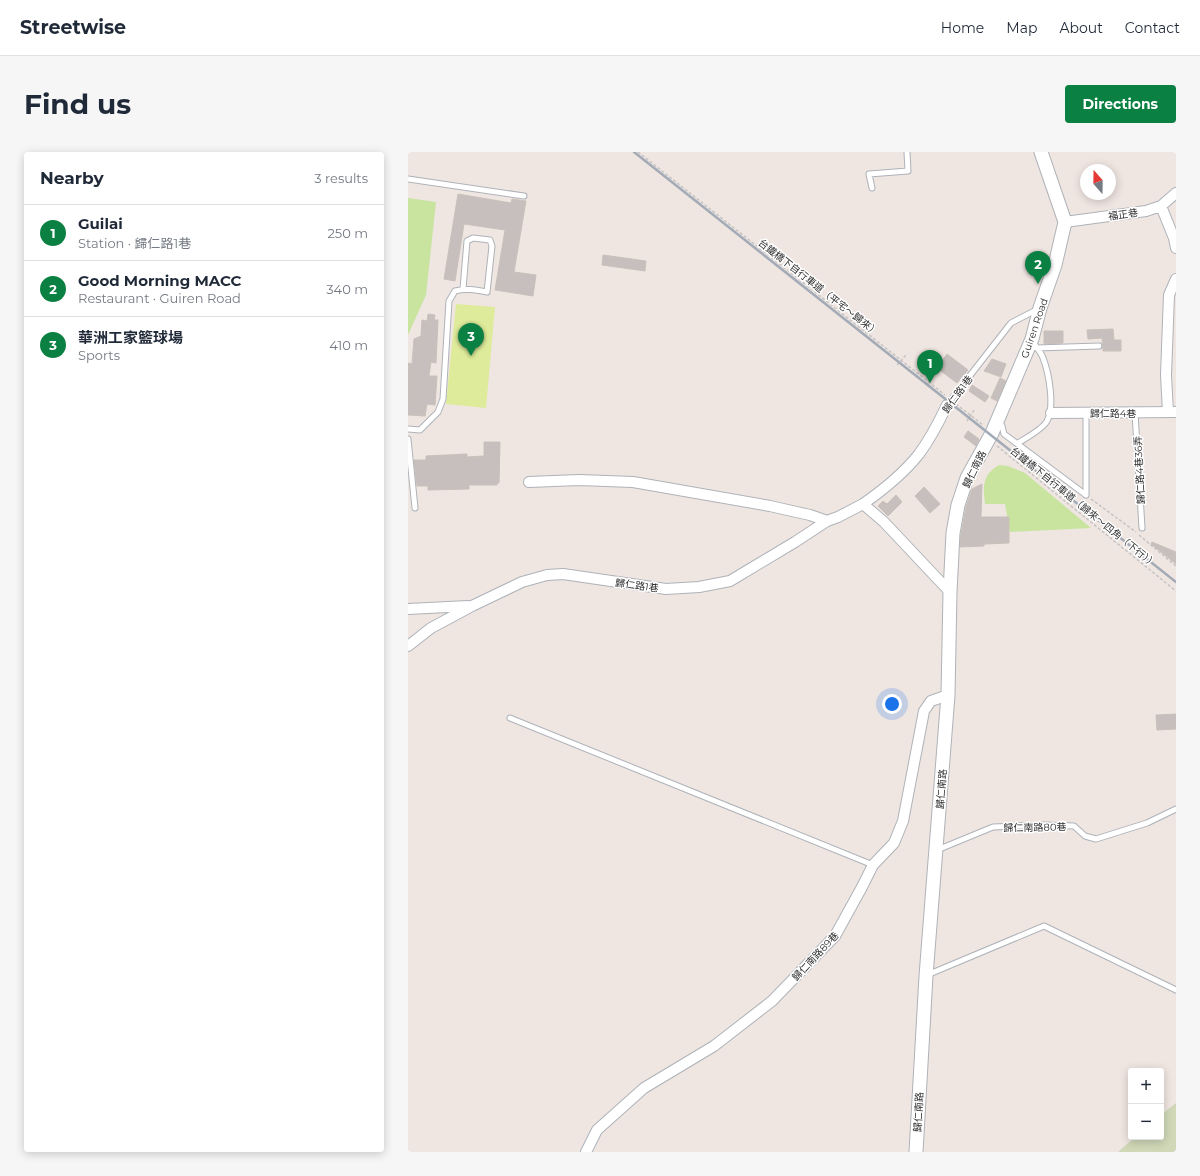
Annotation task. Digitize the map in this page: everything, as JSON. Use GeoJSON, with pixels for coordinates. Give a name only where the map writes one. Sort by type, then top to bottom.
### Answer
{"type":"FeatureCollection","features":[{"type":"Feature","properties":{"kind":"street"},"geometry":{"type":"LineString","coordinates":[[1041,152],[1065,222]]}},
{"type":"Feature","properties":{"kind":"street","name":"福正巷"},"geometry":{"type":"LineString","coordinates":[[1065,222],[1146,211],[1161,206],[1176,193]]}},
{"type":"Feature","properties":{"kind":"street"},"geometry":{"type":"LineString","coordinates":[[1161,206],[1174,238],[1176,248]]}},
{"type":"Feature","properties":{"kind":"street","name":"Guiren Road"},"geometry":{"type":"LineString","coordinates":[[991,436],[1034,344],[1040,308],[1055,265],[1065,222]]}},
{"type":"Feature","properties":{"kind":"street"},"geometry":{"type":"LineString","coordinates":[[1172,412],[1166,375],[1172,319],[1169,295],[1176,279]]}},
{"type":"Feature","properties":{"kind":"street","name":"歸仁路1巷"},"geometry":{"type":"LineString","coordinates":[[408,646],[431,628],[472,606],[522,582],[547,575],[563,574],[666,589],[699,588],[730,581],[827,521],[863,504],[884,489],[918,455],[950,403]]}},
{"type":"Feature","properties":{"kind":"street","name":"歸仁路4巷"},"geometry":{"type":"LineString","coordinates":[[1051,413],[1172,412]]}},
{"type":"Feature","properties":{"kind":"street","name":"歸仁南路"},"geometry":{"type":"LineString","coordinates":[[916,1152],[926,976],[948,695],[953,533],[958,505],[967,478],[991,436]]}},
{"type":"Feature","properties":{"kind":"street"},"geometry":{"type":"LineString","coordinates":[[529,482],[579,480],[633,482],[716,498],[770,506],[810,515],[827,521]]}},
{"type":"Feature","properties":{"kind":"street"},"geometry":{"type":"LineString","coordinates":[[863,504],[884,522],[950,592]]}},
{"type":"Feature","properties":{"kind":"street"},"geometry":{"type":"LineString","coordinates":[[408,609],[472,606]]}},
{"type":"Feature","properties":{"kind":"street","name":"歸仁南路89巷"},"geometry":{"type":"LineString","coordinates":[[586,1152],[597,1130],[644,1088],[714,1046],[772,1001],[835,936],[873,865],[894,843],[903,821],[924,711],[931,701],[948,695]]}},
{"type":"Feature","properties":{"kind":"lane"},"geometry":{"type":"LineString","coordinates":[[872,188],[869,174],[908,171],[907,152]]}},
{"type":"Feature","properties":{"kind":"lane"},"geometry":{"type":"LineString","coordinates":[[408,178],[524,196]]}},
{"type":"Feature","properties":{"kind":"lane"},"geometry":{"type":"LineString","coordinates":[[408,429],[420,430],[438,412],[443,399],[449,301],[455,291],[463,289],[475,289],[487,292],[492,246],[490,240],[473,238],[467,242],[463,289]]}},
{"type":"Feature","properties":{"kind":"lane","name":"歸仁路1巷"},"geometry":{"type":"LineString","coordinates":[[950,403],[1011,323],[1040,308]]}},
{"type":"Feature","properties":{"kind":"lane"},"geometry":{"type":"LineString","coordinates":[[1034,344],[1099,346]]}},
{"type":"Feature","properties":{"kind":"lane"},"geometry":{"type":"LineString","coordinates":[[1018,443],[1047,423],[1051,413],[1047,375],[1042,357],[1034,344]]}},
{"type":"Feature","properties":{"kind":"lane"},"geometry":{"type":"LineString","coordinates":[[1086,413],[1086,495]]}},
{"type":"Feature","properties":{"kind":"lane","name":"歸仁路4巷36弄"},"geometry":{"type":"LineString","coordinates":[[1136,413],[1142,528]]}},
{"type":"Feature","properties":{"kind":"lane"},"geometry":{"type":"LineString","coordinates":[[998,419],[1004,434],[1086,495]]}},
{"type":"Feature","properties":{"kind":"lane"},"geometry":{"type":"LineString","coordinates":[[408,439],[415,508]]}},
{"type":"Feature","properties":{"kind":"lane"},"geometry":{"type":"LineString","coordinates":[[510,718],[873,865]]}},
{"type":"Feature","properties":{"kind":"lane","name":"歸仁南路80巷"},"geometry":{"type":"LineString","coordinates":[[936,850],[993,827],[1044,825],[1074,826],[1086,836],[1096,839],[1147,824],[1176,809]]}},
{"type":"Feature","properties":{"kind":"lane"},"geometry":{"type":"LineString","coordinates":[[926,976],[1044,926],[1176,990]]}},
{"type":"Feature","properties":{"kind":"path","name":"台鐵橋下自行車道（平宅～歸來）"},"geometry":{"type":"LineString","coordinates":[[638,152],[901,360],[950,403],[970,416],[991,436]]}},
{"type":"Feature","properties":{"kind":"path"},"geometry":{"type":"LineString","coordinates":[[897,365],[906,355]]}},
{"type":"Feature","properties":{"kind":"path"},"geometry":{"type":"LineString","coordinates":[[967,421],[974,410]]}},
{"type":"Feature","properties":{"kind":"path","name":"台鐵橋下自行車道（歸來～四角（下行））"},"geometry":{"type":"LineString","coordinates":[[991,436],[1176,591]]}},
{"type":"Feature","properties":{"kind":"path"},"geometry":{"type":"LineString","coordinates":[[1086,495],[1137,533],[1176,566]]}},
{"type":"Feature","properties":{"kind":"green space"},"geometry":{"type":"Polygon","coordinates":[[[408,198],[436,202],[426,295],[408,335],[408,198]]]}},
{"type":"Feature","properties":{"kind":"green space"},"geometry":{"type":"Polygon","coordinates":[[[456,304],[495,307],[486,408],[446,404],[456,304]]]}},
{"type":"Feature","properties":{"kind":"green space"},"geometry":{"type":"Polygon","coordinates":[[[999,465],[1008,466],[1025,473],[1091,528],[1010,532],[1005,504],[985,504],[985,482],[989,473],[999,465]]]}},
{"type":"Feature","properties":{"kind":"green space"},"geometry":{"type":"Polygon","coordinates":[[[1176,1103],[1176,1152],[1118,1152],[1132,1140],[1164,1140],[1164,1113],[1176,1103]]]}},
{"type":"Feature","properties":{"kind":"building"},"geometry":{"type":"Polygon","coordinates":[[[458,194],[511,203],[512,199],[526,201],[514,272],[536,275],[533,296],[495,290],[505,230],[464,224],[455,281],[444,279],[458,194]]]}},
{"type":"Feature","properties":{"kind":"building"},"geometry":{"type":"Polygon","coordinates":[[[603,255],[646,261],[645,271],[602,265],[603,255]]]}},
{"type":"Feature","properties":{"kind":"building"},"geometry":{"type":"Polygon","coordinates":[[[428,314],[435,315],[434,320],[438,320],[436,363],[431,362],[429,376],[437,376],[435,405],[427,404],[425,416],[408,415],[408,363],[412,364],[414,339],[421,336],[422,320],[427,321],[428,314]]]}},
{"type":"Feature","properties":{"kind":"building"},"geometry":{"type":"Polygon","coordinates":[[[1113,329],[1114,340],[1121,340],[1121,351],[1103,351],[1102,338],[1088,339],[1087,330],[1113,329]]]}},
{"type":"Feature","properties":{"kind":"building"},"geometry":{"type":"Polygon","coordinates":[[[1044,331],[1063,331],[1063,343],[1044,344],[1044,331]]]}},
{"type":"Feature","properties":{"kind":"building"},"geometry":{"type":"Polygon","coordinates":[[[947,354],[968,370],[957,383],[937,368],[947,354]]]}},
{"type":"Feature","properties":{"kind":"building"},"geometry":{"type":"Polygon","coordinates":[[[992,359],[1006,364],[1001,377],[984,371],[992,359]]]}},
{"type":"Feature","properties":{"kind":"building"},"geometry":{"type":"Polygon","coordinates":[[[1000,378],[1006,381],[997,401],[991,398],[1000,378]]]}},
{"type":"Feature","properties":{"kind":"building"},"geometry":{"type":"Polygon","coordinates":[[[972,385],[989,396],[985,402],[969,391],[972,385]]]}},
{"type":"Feature","properties":{"kind":"building"},"geometry":{"type":"Polygon","coordinates":[[[968,431],[979,439],[976,446],[964,437],[968,431]]]}},
{"type":"Feature","properties":{"kind":"building"},"geometry":{"type":"Polygon","coordinates":[[[484,442],[500,442],[499,483],[497,483],[497,485],[469,485],[469,489],[428,490],[428,486],[417,486],[414,460],[426,460],[426,456],[467,454],[467,457],[484,456],[484,442]]]}},
{"type":"Feature","properties":{"kind":"building"},"geometry":{"type":"Polygon","coordinates":[[[982,484],[981,517],[1009,517],[1009,543],[960,547],[966,507],[972,489],[982,484]]]}},
{"type":"Feature","properties":{"kind":"building"},"geometry":{"type":"Polygon","coordinates":[[[924,487],[940,504],[930,513],[915,496],[924,487]]]}},
{"type":"Feature","properties":{"kind":"building"},"geometry":{"type":"Polygon","coordinates":[[[896,495],[902,502],[888,516],[878,506],[883,501],[887,504],[896,495]]]}},
{"type":"Feature","properties":{"kind":"building"},"geometry":{"type":"Polygon","coordinates":[[[1152,542],[1176,552],[1176,564],[1151,544],[1152,542]]]}},
{"type":"Feature","properties":{"kind":"building"},"geometry":{"type":"Polygon","coordinates":[[[1176,714],[1176,729],[1157,730],[1156,715],[1176,714]]]}},
{"type":"Feature","properties":{"kind":"railway"},"geometry":{"type":"LineString","coordinates":[[634,152],[1176,582]]}},
{"type":"Feature","properties":{"kind":"place","name":"Good Morning MACC"},"geometry":{"type":"Point","coordinates":[1038,284]}},
{"type":"Feature","properties":{"kind":"place","name":"華洲工家籃球場"},"geometry":{"type":"Point","coordinates":[471,356]}},
{"type":"Feature","properties":{"kind":"place","name":"Guilai"},"geometry":{"type":"Point","coordinates":[930,383]}}]}
